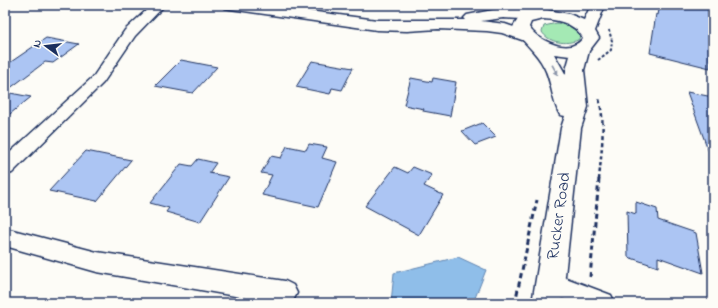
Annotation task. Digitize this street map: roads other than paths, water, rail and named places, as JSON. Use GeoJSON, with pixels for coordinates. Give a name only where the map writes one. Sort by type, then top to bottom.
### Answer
{"type":"FeatureCollection","features":[{"type":"Feature","properties":{"kind":"main road"},"geometry":{"type":"LineString","coordinates":[[230,5],[377,25],[407,26],[438,24],[487,26],[504,29],[551,49],[564,50],[581,48]]}},
{"type":"Feature","properties":{"kind":"main road"},"geometry":{"type":"LineString","coordinates":[[438,24],[503,13],[544,15],[574,21],[587,30],[598,5]]}},
{"type":"Feature","properties":{"kind":"main road"},"geometry":{"type":"LineString","coordinates":[[528,38],[521,29],[521,23],[525,19],[569,11],[575,7]]}},
{"type":"Feature","properties":{"kind":"main road","name":"Rucker Road"},"geometry":{"type":"LineString","coordinates":[[549,293],[571,128],[578,107],[575,70],[581,48],[589,43],[591,38],[587,30]]}},
{"type":"Feature","properties":{"kind":"main road","name":"Rucker Road"},"geometry":{"type":"LineString","coordinates":[[528,38],[546,54],[560,80],[571,128]]}},
{"type":"Feature","properties":{"kind":"street"},"geometry":{"type":"LineString","coordinates":[[5,168],[98,80],[130,33],[159,5]]}},
{"type":"Feature","properties":{"kind":"street"},"geometry":{"type":"LineString","coordinates":[[5,237],[97,262],[285,293]]}},
{"type":"Feature","properties":{"kind":"street"},"geometry":{"type":"LineString","coordinates":[[549,293],[596,300]]}},
{"type":"Feature","properties":{"kind":"water"},"geometry":{"type":"Polygon","coordinates":[[[458,257],[486,270],[473,303],[391,303],[394,273],[458,257]]]}}]}
